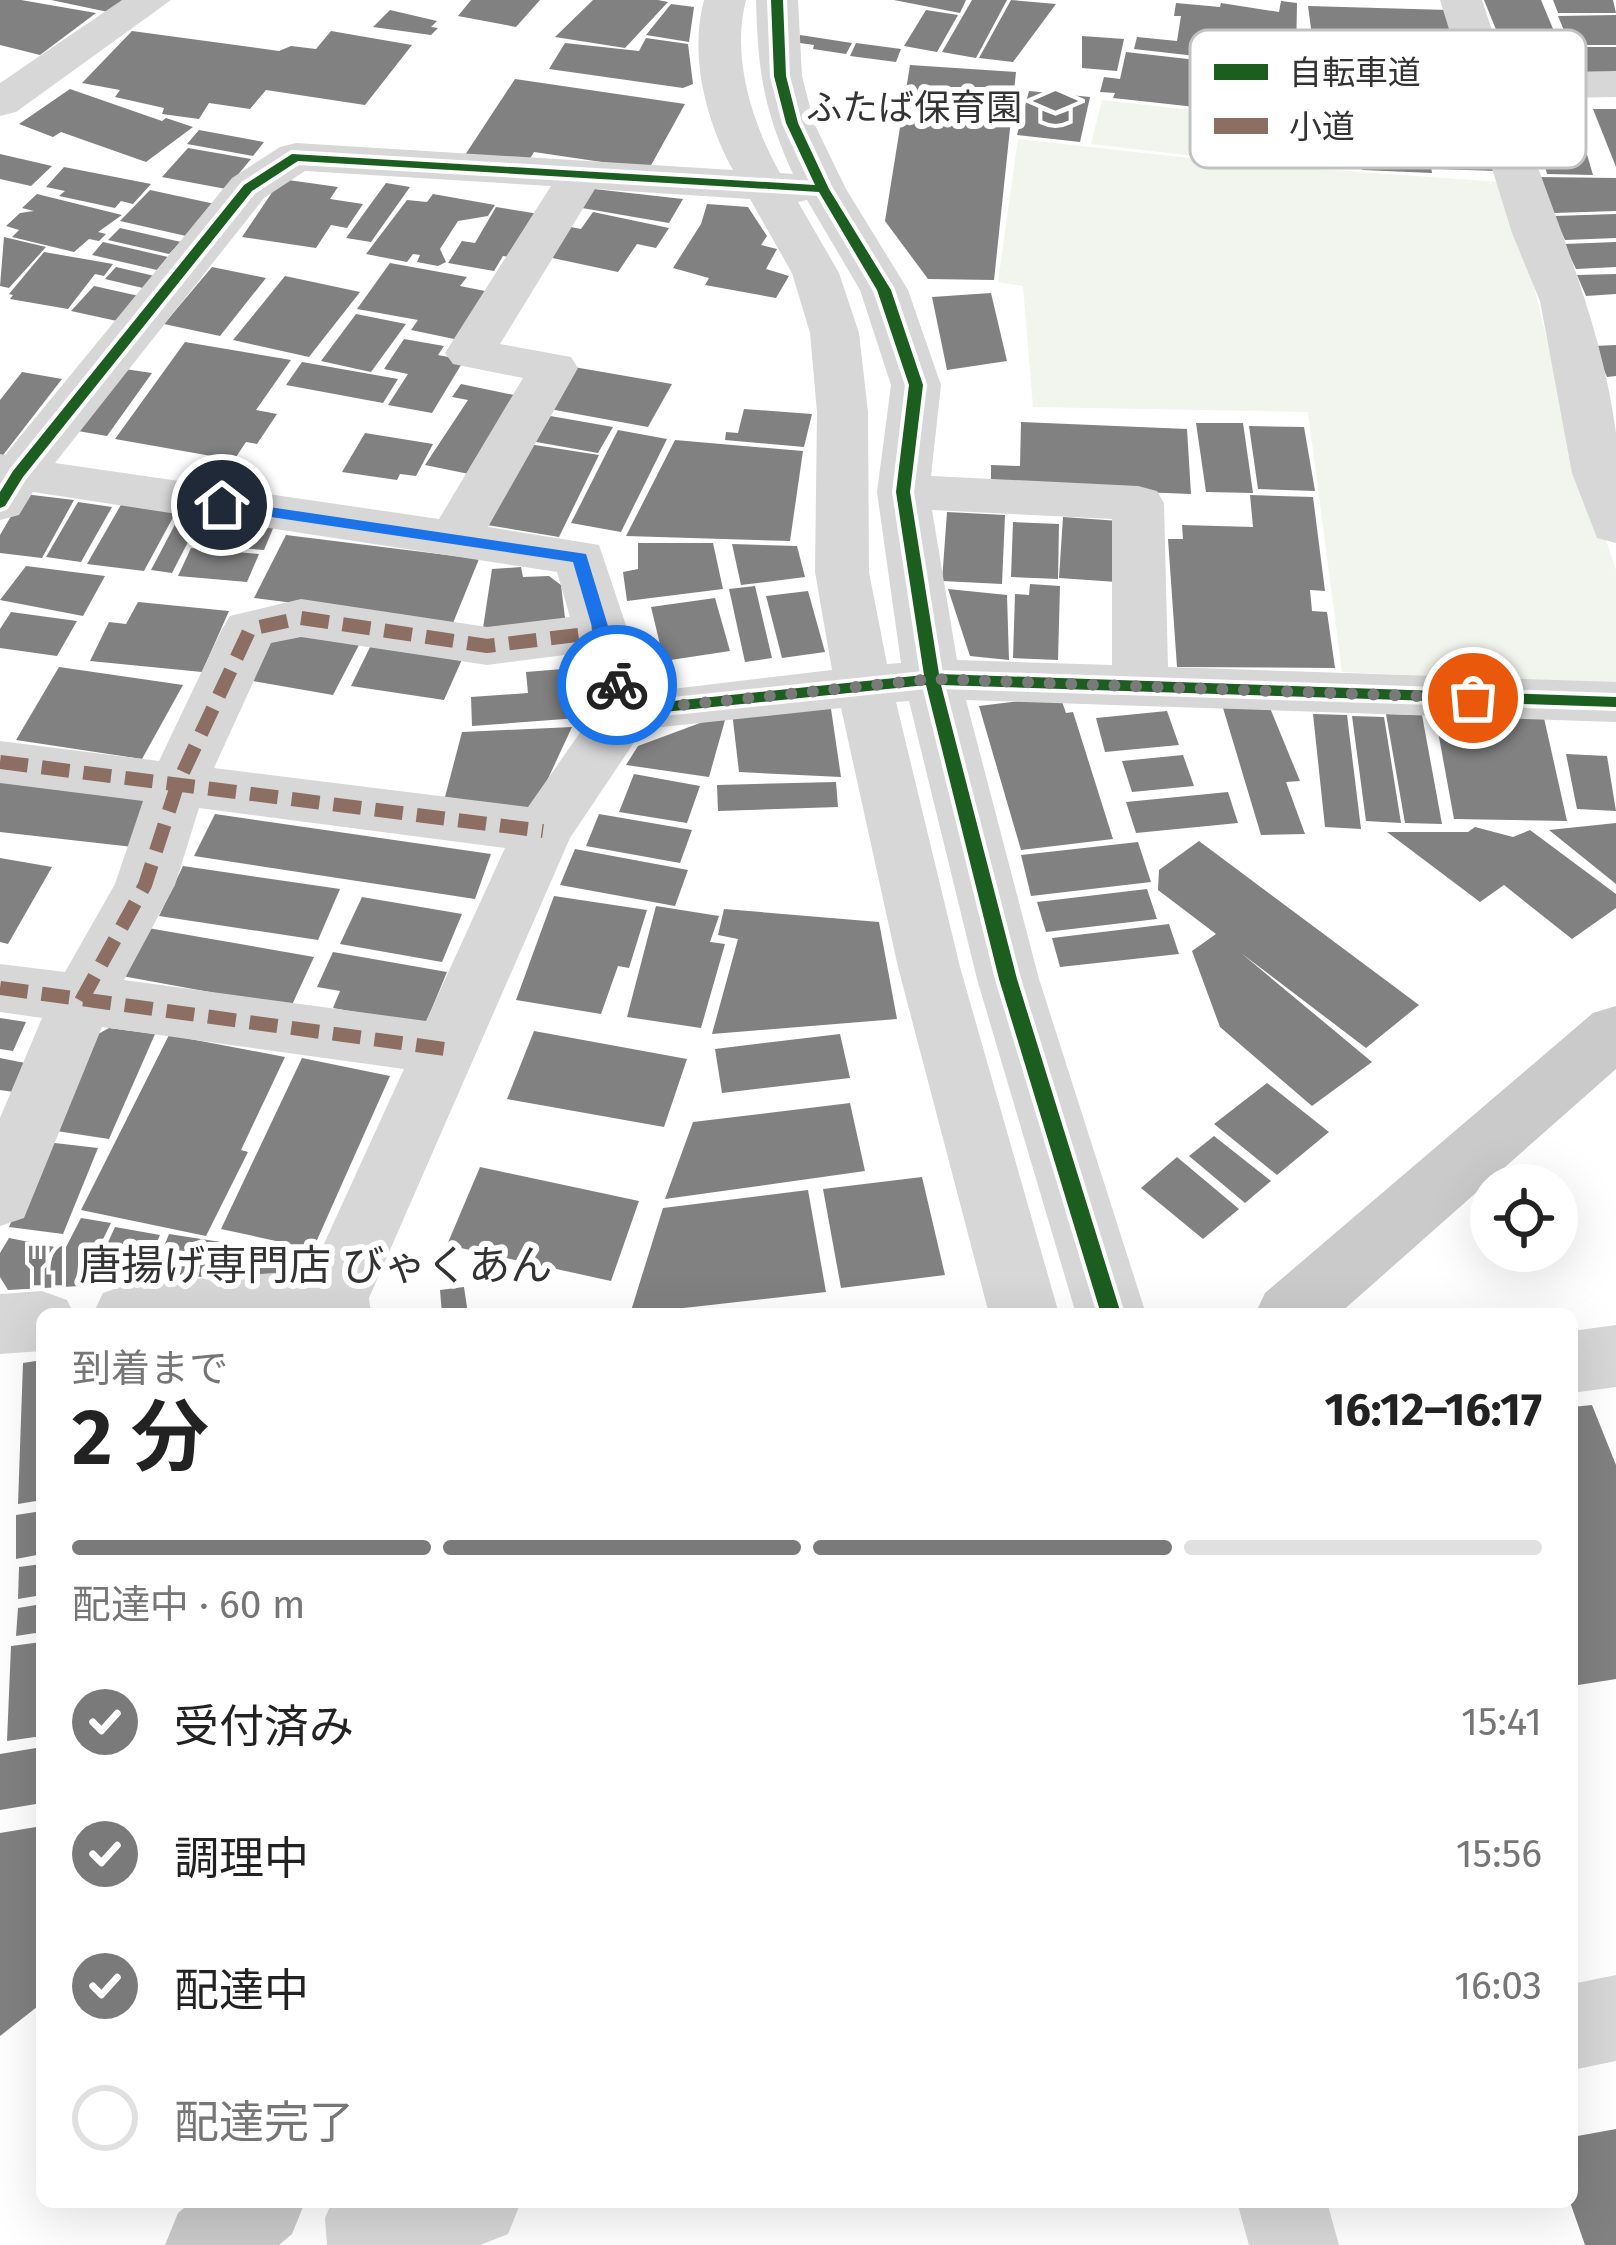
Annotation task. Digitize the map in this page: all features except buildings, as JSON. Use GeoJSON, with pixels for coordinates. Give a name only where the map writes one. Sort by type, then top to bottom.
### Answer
{"type":"FeatureCollection","features":[{"type":"Feature","properties":{"kind":"main road"},"geometry":{"type":"LineString","coordinates":[[1297,1308],[1616,1031]]}},
{"type":"Feature","properties":{"kind":"main road"},"geometry":{"type":"LineString","coordinates":[[210,2245],[253,2208]]}},
{"type":"Feature","properties":{"kind":"street"},"geometry":{"type":"LineString","coordinates":[[0,103],[150,0]]}},
{"type":"Feature","properties":{"kind":"street"},"geometry":{"type":"LineString","coordinates":[[1460,0],[1470,30]]}},
{"type":"Feature","properties":{"kind":"street"},"geometry":{"type":"LineString","coordinates":[[1022,1308],[929,967],[838,559],[843,513],[839,350],[824,292],[802,245],[734,130],[717,24],[734,1],[780,76],[792,123],[823,189],[884,290],[916,385],[904,492],[932,679],[1008,979],[1109,1308]]}},
{"type":"Feature","properties":{"kind":"street"},"geometry":{"type":"LineString","coordinates":[[0,59],[46,70]]}},
{"type":"Feature","properties":{"kind":"street"},"geometry":{"type":"LineString","coordinates":[[1586,84],[1616,84]]}},
{"type":"Feature","properties":{"kind":"street"},"geometry":{"type":"LineString","coordinates":[[6,482],[248,188],[296,157],[823,189]]}},
{"type":"Feature","properties":{"kind":"street"},"geometry":{"type":"LineString","coordinates":[[1515,168],[1535,233],[1564,301],[1598,473],[1616,526]]}},
{"type":"Feature","properties":{"kind":"street"},"geometry":{"type":"LineString","coordinates":[[454,539],[553,368],[470,353],[581,175]]}},
{"type":"Feature","properties":{"kind":"street"},"geometry":{"type":"LineString","coordinates":[[6,482],[580,558],[625,711]]}},
{"type":"Feature","properties":{"kind":"street"},"geometry":{"type":"LineString","coordinates":[[904,492],[1138,503],[1140,689]]}},
{"type":"Feature","properties":{"kind":"street"},"geometry":{"type":"LineString","coordinates":[[0,1198],[81,1000],[145,885],[178,783],[250,628],[301,618],[488,646],[602,632]]}},
{"type":"Feature","properties":{"kind":"street"},"geometry":{"type":"LineString","coordinates":[[625,711],[932,679],[1616,702]]}},
{"type":"Feature","properties":{"kind":"street"},"geometry":{"type":"LineString","coordinates":[[283,1308],[335,1306],[543,831],[625,711]]}},
{"type":"Feature","properties":{"kind":"street"},"geometry":{"type":"LineString","coordinates":[[0,762],[543,831]]}},
{"type":"Feature","properties":{"kind":"street"},"geometry":{"type":"LineString","coordinates":[[0,988],[445,1049]]}},
{"type":"Feature","properties":{"kind":"street"},"geometry":{"type":"LineString","coordinates":[[0,1324],[36,1321]]}},
{"type":"Feature","properties":{"kind":"street"},"geometry":{"type":"LineString","coordinates":[[1578,1361],[1616,1356]]}},
{"type":"Feature","properties":{"kind":"street"},"geometry":{"type":"LineString","coordinates":[[1578,2025],[1616,2018]]}},
{"type":"Feature","properties":{"kind":"street"},"geometry":{"type":"LineString","coordinates":[[372,2245],[370,2218],[436,2208]]}},
{"type":"Feature","properties":{"kind":"street"},"geometry":{"type":"LineString","coordinates":[[1284,2208],[1294,2245]]}},
{"type":"Feature","properties":{"kind":"shaded area"},"geometry":{"type":"Polygon","coordinates":[[[1102,100],[1190,110],[1190,156],[1091,144],[1102,100]]]}},
{"type":"Feature","properties":{"kind":"shaded area"},"geometry":{"type":"Polygon","coordinates":[[[1018,139],[1190,158],[1190,168],[1305,168],[1500,182],[1532,278],[1565,417],[1616,570],[1616,684],[1342,672],[1308,412],[1033,407],[1023,286],[998,282],[1018,139]]]}},
{"type":"Feature","properties":{"kind":"marked path"},"geometry":{"type":"LineString","coordinates":[[81,1001],[145,885],[178,783],[250,629],[301,618],[487,646],[602,632]]}},
{"type":"Feature","properties":{"kind":"marked path"},"geometry":{"type":"LineString","coordinates":[[0,762],[543,831]]}},
{"type":"Feature","properties":{"kind":"marked path"},"geometry":{"type":"LineString","coordinates":[[0,988],[445,1049]]}},
{"type":"Feature","properties":{"kind":"cycle path"},"geometry":{"type":"LineString","coordinates":[[777,0],[780,76],[792,123],[823,189],[884,290],[916,385],[903,492],[932,679],[1008,979],[1109,1308]]}},
{"type":"Feature","properties":{"kind":"cycle path"},"geometry":{"type":"LineString","coordinates":[[0,503],[18,474],[248,188],[296,157],[823,189]]}},
{"type":"Feature","properties":{"kind":"cycle path"},"geometry":{"type":"LineString","coordinates":[[625,711],[932,679],[1616,702]]}},
{"type":"Feature","properties":{"kind":"way so far"},"geometry":{"type":"LineString","coordinates":[[617,685],[625,711],[932,679],[1473,698]]}},
{"type":"Feature","properties":{"kind":"place","name":"ふたば保育園"},"geometry":{"type":"Point","coordinates":[1056,107]}},
{"type":"Feature","properties":{"kind":"place","name":"唐揚げ専門店 びゃくあん"},"geometry":{"type":"Point","coordinates":[45,1265]}},
{"type":"Feature","properties":{"kind":"route"},"geometry":{"type":"LineString","coordinates":[[222,505],[580,558],[617,685]]}}]}
